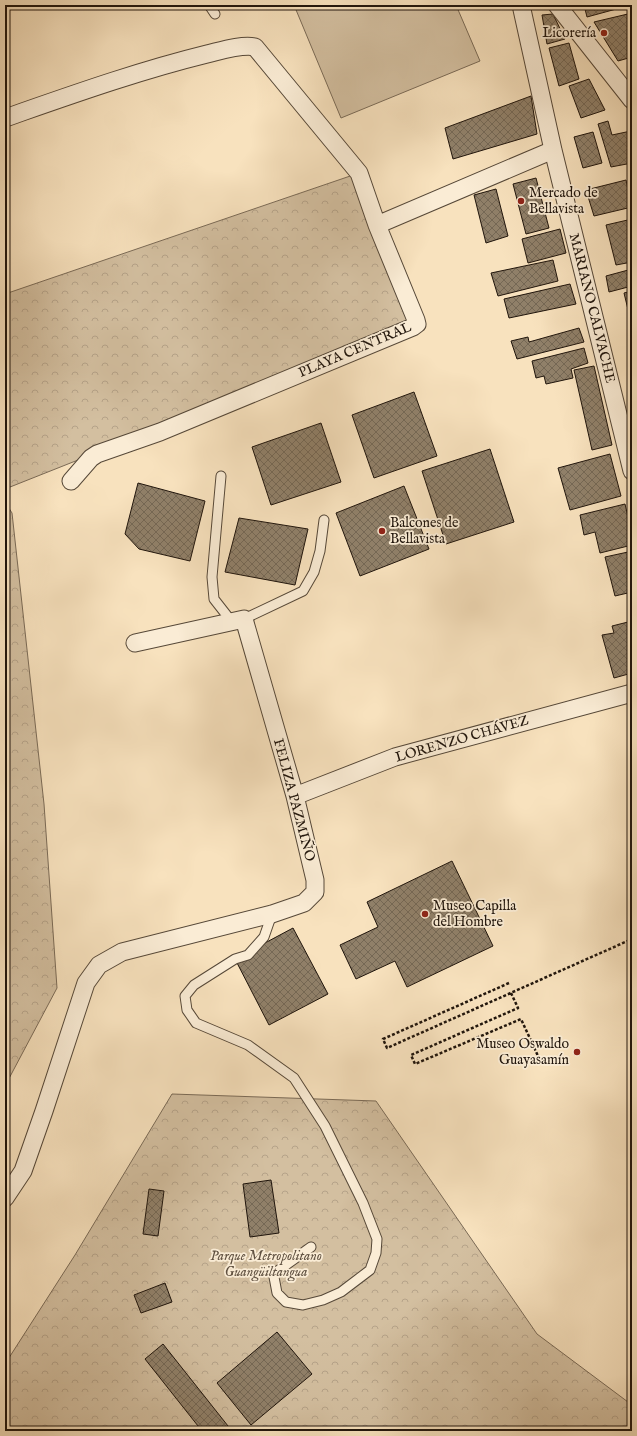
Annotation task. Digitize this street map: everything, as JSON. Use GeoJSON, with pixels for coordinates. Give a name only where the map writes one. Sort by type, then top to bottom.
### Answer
{"type":"FeatureCollection","features":[{"type":"Feature","properties":{"kind":"street","name":"MARIANO CALVACHE"},"geometry":{"type":"LineString","coordinates":[[521,5],[552,150],[632,471]]}},
{"type":"Feature","properties":{"kind":"street"},"geometry":{"type":"LineString","coordinates":[[557,5],[632,100]]}},
{"type":"Feature","properties":{"kind":"street"},"geometry":{"type":"LineString","coordinates":[[5,118],[84,91],[191,58],[236,48],[253,47],[257,49],[359,173],[377,224],[552,150]]}},
{"type":"Feature","properties":{"kind":"street","name":"PLAYA CENTRAL"},"geometry":{"type":"LineString","coordinates":[[72,481],[91,458],[97,454],[160,432],[417,324],[377,224]]}},
{"type":"Feature","properties":{"kind":"street"},"geometry":{"type":"LineString","coordinates":[[135,642],[238,620]]}},
{"type":"Feature","properties":{"kind":"street","name":"FELIZA PAZMIÑO"},"geometry":{"type":"LineString","coordinates":[[5,1198],[22,1171],[44,1111],[86,983],[100,966],[122,952],[272,914],[304,902],[315,892],[315,880],[295,796],[238,620]]}},
{"type":"Feature","properties":{"kind":"street","name":"LORENZO CHÁVEZ"},"geometry":{"type":"LineString","coordinates":[[295,796],[395,757],[632,692]]}},
{"type":"Feature","properties":{"kind":"lane"},"geometry":{"type":"LineString","coordinates":[[209,5],[215,14]]}},
{"type":"Feature","properties":{"kind":"lane"},"geometry":{"type":"LineString","coordinates":[[221,476],[212,577],[214,599],[238,620],[303,590],[314,572],[320,551],[324,520]]}},
{"type":"Feature","properties":{"kind":"lane"},"geometry":{"type":"LineString","coordinates":[[272,914],[264,937],[248,955],[234,958],[194,985],[185,996],[187,1010],[196,1023],[248,1045],[294,1078],[325,1126],[363,1203],[377,1239],[376,1253],[370,1270],[341,1292],[323,1300],[303,1305],[286,1302],[277,1293],[274,1277],[279,1270],[311,1247]]}},
{"type":"Feature","properties":{"kind":"path"},"geometry":{"type":"LineString","coordinates":[[509,982],[383,1039],[386,1048],[632,939]]}},
{"type":"Feature","properties":{"kind":"path"},"geometry":{"type":"LineString","coordinates":[[511,993],[518,1008],[411,1055],[415,1064],[521,1019],[538,1056]]}},
{"type":"Feature","properties":{"kind":"green space"},"geometry":{"type":"Polygon","coordinates":[[[294,5],[456,5],[480,61],[341,118],[294,5]]]}},
{"type":"Feature","properties":{"kind":"green space"},"geometry":{"type":"Polygon","coordinates":[[[359,173],[413,327],[5,489],[5,294],[359,173]]]}},
{"type":"Feature","properties":{"kind":"green space"},"geometry":{"type":"Polygon","coordinates":[[[5,502],[12,513],[44,804],[57,988],[5,1086],[5,502]]]}},
{"type":"Feature","properties":{"kind":"green space","name":"Parque Metropolitano Guangüiltangua"},"geometry":{"type":"Polygon","coordinates":[[[172,1094],[376,1101],[537,1334],[632,1405],[632,1431],[5,1431],[5,1364],[75,1255],[172,1094]]]}},
{"type":"Feature","properties":{"kind":"building"},"geometry":{"type":"Polygon","coordinates":[[[584,5],[619,5],[620,8],[587,17],[584,5]]]}},
{"type":"Feature","properties":{"kind":"building"},"geometry":{"type":"Polygon","coordinates":[[[632,13],[632,57],[618,61],[594,22],[632,13]]]}},
{"type":"Feature","properties":{"kind":"building"},"geometry":{"type":"Polygon","coordinates":[[[553,14],[565,39],[547,44],[542,15],[553,14]]]}},
{"type":"Feature","properties":{"kind":"building"},"geometry":{"type":"Polygon","coordinates":[[[569,43],[579,79],[559,86],[549,48],[569,43]]]}},
{"type":"Feature","properties":{"kind":"building"},"geometry":{"type":"Polygon","coordinates":[[[589,79],[605,110],[581,118],[569,86],[589,79]]]}},
{"type":"Feature","properties":{"kind":"building"},"geometry":{"type":"Polygon","coordinates":[[[531,96],[537,134],[453,159],[445,128],[531,96]]]}},
{"type":"Feature","properties":{"kind":"building"},"geometry":{"type":"Polygon","coordinates":[[[608,121],[612,135],[631,131],[632,163],[611,167],[598,124],[608,121]]]}},
{"type":"Feature","properties":{"kind":"building"},"geometry":{"type":"Polygon","coordinates":[[[593,132],[602,163],[583,168],[574,137],[593,132]]]}},
{"type":"Feature","properties":{"kind":"building"},"geometry":{"type":"Polygon","coordinates":[[[536,178],[549,228],[526,234],[513,184],[536,178]]]}},
{"type":"Feature","properties":{"kind":"building"},"geometry":{"type":"Polygon","coordinates":[[[626,180],[632,207],[594,216],[586,190],[626,180]]]}},
{"type":"Feature","properties":{"kind":"building"},"geometry":{"type":"Polygon","coordinates":[[[496,189],[508,236],[486,243],[474,195],[496,189]]]}},
{"type":"Feature","properties":{"kind":"building"},"geometry":{"type":"Polygon","coordinates":[[[632,219],[632,262],[616,265],[606,225],[632,219]]]}},
{"type":"Feature","properties":{"kind":"building"},"geometry":{"type":"Polygon","coordinates":[[[560,229],[566,253],[528,263],[522,239],[560,229]]]}},
{"type":"Feature","properties":{"kind":"building"},"geometry":{"type":"Polygon","coordinates":[[[553,260],[558,281],[498,296],[491,273],[553,260]]]}},
{"type":"Feature","properties":{"kind":"building"},"geometry":{"type":"Polygon","coordinates":[[[632,269],[632,286],[609,292],[606,276],[632,269]]]}},
{"type":"Feature","properties":{"kind":"building"},"geometry":{"type":"Polygon","coordinates":[[[570,284],[576,304],[509,318],[504,299],[570,284]]]}},
{"type":"Feature","properties":{"kind":"building"},"geometry":{"type":"Polygon","coordinates":[[[632,291],[632,322],[631,322],[624,293],[632,291]]]}},
{"type":"Feature","properties":{"kind":"building"},"geometry":{"type":"Polygon","coordinates":[[[579,328],[584,342],[517,359],[511,341],[528,337],[529,342],[579,328]]]}},
{"type":"Feature","properties":{"kind":"building"},"geometry":{"type":"Polygon","coordinates":[[[584,348],[588,363],[571,369],[573,378],[546,384],[544,376],[536,378],[532,361],[584,348]]]}},
{"type":"Feature","properties":{"kind":"building"},"geometry":{"type":"Polygon","coordinates":[[[594,366],[612,445],[592,450],[574,370],[594,366]]]}},
{"type":"Feature","properties":{"kind":"building"},"geometry":{"type":"Polygon","coordinates":[[[414,392],[437,456],[374,478],[352,415],[414,392]]]}},
{"type":"Feature","properties":{"kind":"building"},"geometry":{"type":"Polygon","coordinates":[[[321,423],[341,482],[271,505],[252,447],[321,423]]]}},
{"type":"Feature","properties":{"kind":"building"},"geometry":{"type":"Polygon","coordinates":[[[490,449],[514,522],[446,544],[422,471],[490,449]]]}},
{"type":"Feature","properties":{"kind":"building"},"geometry":{"type":"Polygon","coordinates":[[[610,454],[621,496],[570,510],[558,468],[610,454]]]}},
{"type":"Feature","properties":{"kind":"building"},"geometry":{"type":"Polygon","coordinates":[[[138,483],[205,501],[190,561],[139,549],[125,534],[138,483]]]}},
{"type":"Feature","properties":{"kind":"building","name":"Balcones de Bellavista"},"geometry":{"type":"Polygon","coordinates":[[[404,486],[429,549],[360,576],[336,513],[404,486]]]}},
{"type":"Feature","properties":{"kind":"building"},"geometry":{"type":"Polygon","coordinates":[[[625,504],[632,534],[632,545],[600,553],[595,532],[584,535],[580,515],[625,504]]]}},
{"type":"Feature","properties":{"kind":"building"},"geometry":{"type":"Polygon","coordinates":[[[239,518],[308,529],[295,585],[225,572],[239,518]]]}},
{"type":"Feature","properties":{"kind":"building"},"geometry":{"type":"Polygon","coordinates":[[[628,552],[632,568],[632,592],[615,596],[605,557],[628,552]]]}},
{"type":"Feature","properties":{"kind":"building"},"geometry":{"type":"Polygon","coordinates":[[[632,621],[632,673],[614,678],[602,635],[614,633],[612,626],[632,621]]]}},
{"type":"Feature","properties":{"kind":"building","name":"Museo Capilla del Hombre"},"geometry":{"type":"Polygon","coordinates":[[[452,861],[493,946],[407,987],[395,961],[356,979],[340,945],[378,927],[367,902],[452,861]]]}},
{"type":"Feature","properties":{"kind":"building"},"geometry":{"type":"Polygon","coordinates":[[[293,928],[328,994],[269,1025],[235,959],[293,928]]]}},
{"type":"Feature","properties":{"kind":"building"},"geometry":{"type":"Polygon","coordinates":[[[271,1180],[279,1233],[250,1237],[243,1184],[271,1180]]]}},
{"type":"Feature","properties":{"kind":"building"},"geometry":{"type":"Polygon","coordinates":[[[149,1189],[164,1191],[158,1236],[143,1234],[149,1189]]]}},
{"type":"Feature","properties":{"kind":"building"},"geometry":{"type":"Polygon","coordinates":[[[165,1283],[172,1302],[141,1313],[134,1295],[165,1283]]]}},
{"type":"Feature","properties":{"kind":"building"},"geometry":{"type":"Polygon","coordinates":[[[277,1332],[312,1374],[251,1425],[217,1383],[277,1332]]]}},
{"type":"Feature","properties":{"kind":"building"},"geometry":{"type":"Polygon","coordinates":[[[163,1344],[232,1431],[202,1431],[145,1359],[163,1344]]]}},
{"type":"Feature","properties":{"kind":"place","name":"Licorería"},"geometry":{"type":"Point","coordinates":[604,33]}},
{"type":"Feature","properties":{"kind":"place","name":"Mercado de Bellavista"},"geometry":{"type":"Point","coordinates":[521,201]}},
{"type":"Feature","properties":{"kind":"place","name":"Balcones de Bellavista"},"geometry":{"type":"Point","coordinates":[382,531]}},
{"type":"Feature","properties":{"kind":"place","name":"Museo Capilla del Hombre"},"geometry":{"type":"Point","coordinates":[425,914]}},
{"type":"Feature","properties":{"kind":"place","name":"Museo Oswaldo Guayasamín"},"geometry":{"type":"Point","coordinates":[577,1052]}}]}
